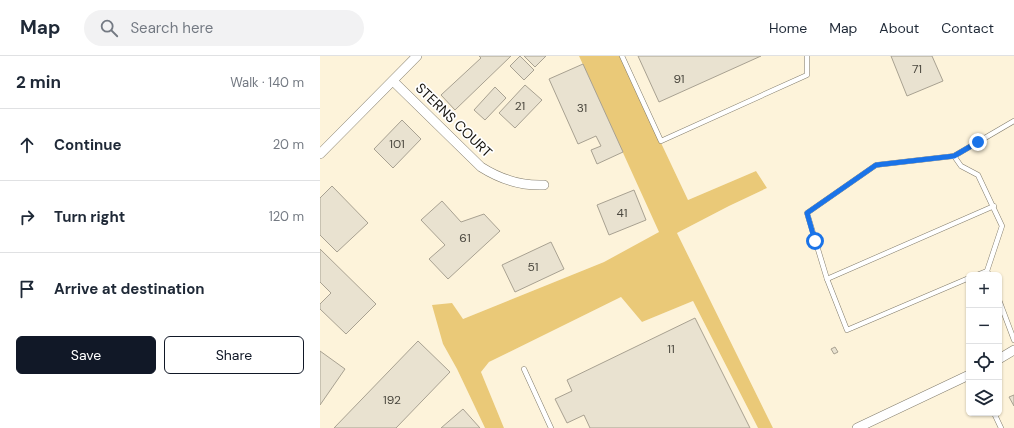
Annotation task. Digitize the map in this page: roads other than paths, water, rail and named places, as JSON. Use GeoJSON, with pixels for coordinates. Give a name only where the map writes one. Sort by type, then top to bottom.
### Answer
{"type":"FeatureCollection","features":[{"type":"Feature","properties":{"kind":"street"},"geometry":{"type":"LineString","coordinates":[[320,154],[417,56]]}},
{"type":"Feature","properties":{"kind":"street","name":"STERNS COURT"},"geometry":{"type":"LineString","coordinates":[[393,81],[481,167],[492,174],[524,184],[544,185]]}},
{"type":"Feature","properties":{"kind":"street"},"geometry":{"type":"LineString","coordinates":[[1002,357],[1014,350]]}},
{"type":"Feature","properties":{"kind":"street"},"geometry":{"type":"LineString","coordinates":[[864,427],[966,376]]}},
{"type":"Feature","properties":{"kind":"lane"},"geometry":{"type":"LineString","coordinates":[[622,56],[662,141],[807,75],[808,56]]}},
{"type":"Feature","properties":{"kind":"lane"},"geometry":{"type":"LineString","coordinates":[[966,279],[847,330],[827,279],[807,213],[876,165],[954,156],[1014,121]]}},
{"type":"Feature","properties":{"kind":"lane"},"geometry":{"type":"LineString","coordinates":[[954,156],[961,166],[978,175],[994,206],[1002,226],[988,272]]}},
{"type":"Feature","properties":{"kind":"lane"},"geometry":{"type":"LineString","coordinates":[[827,279],[994,206]]}},
{"type":"Feature","properties":{"kind":"lane"},"geometry":{"type":"LineString","coordinates":[[1002,308],[1014,340]]}},
{"type":"Feature","properties":{"kind":"lane"},"geometry":{"type":"LineString","coordinates":[[524,368],[551,428]]}},
{"type":"Feature","properties":{"kind":"lane"},"geometry":{"type":"LineString","coordinates":[[995,416],[1001,428]]}}]}
